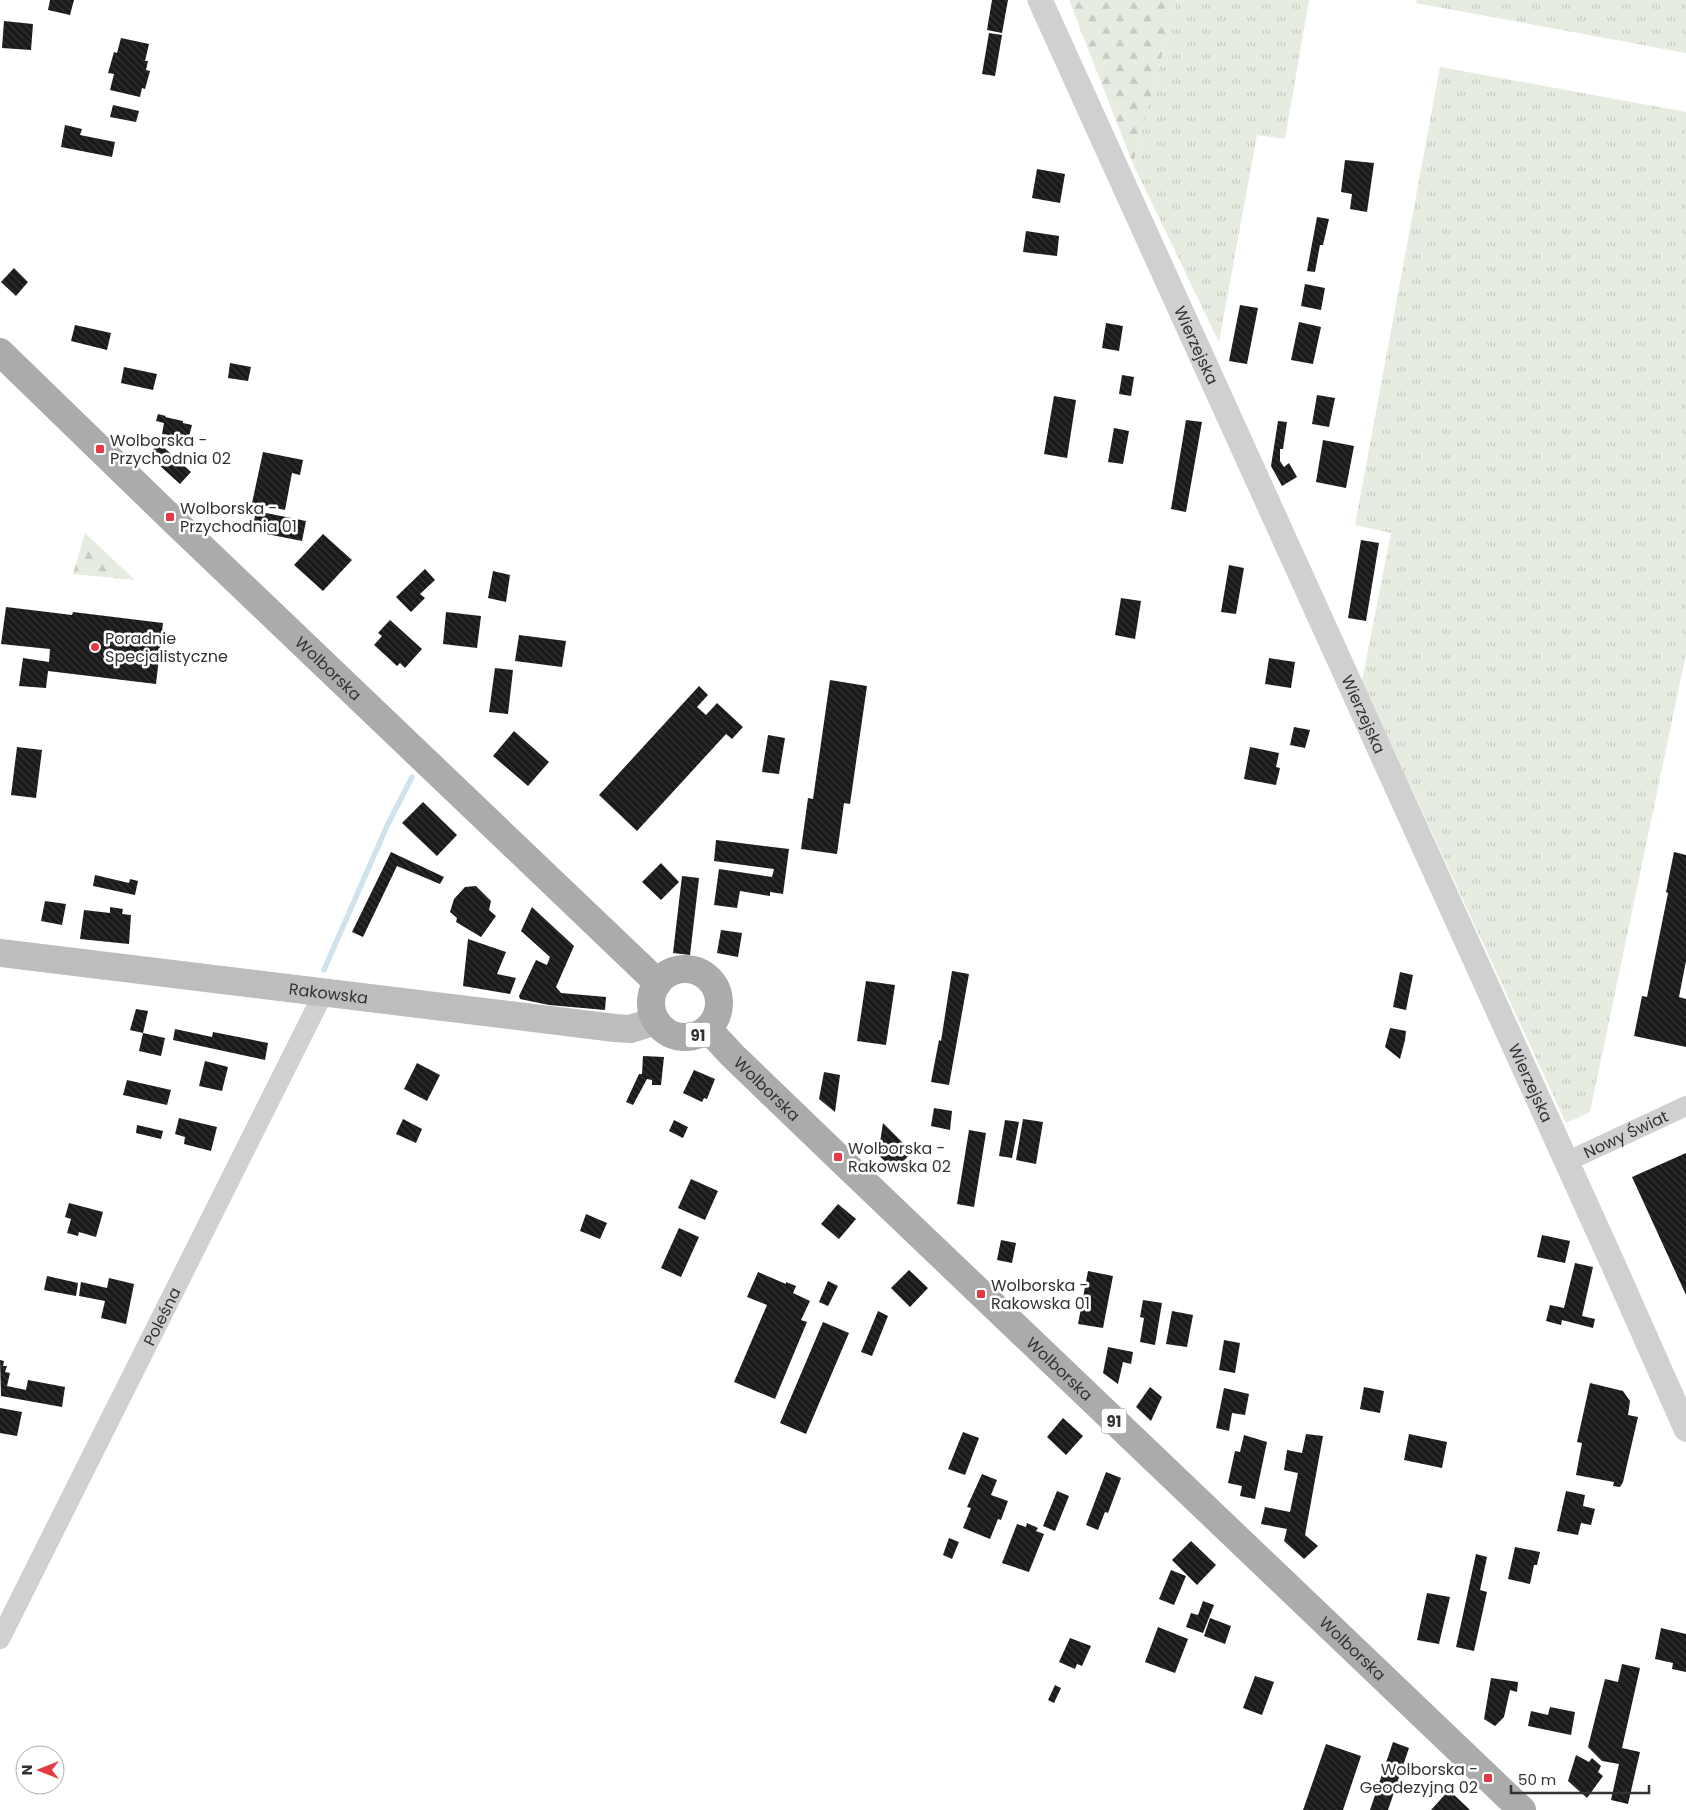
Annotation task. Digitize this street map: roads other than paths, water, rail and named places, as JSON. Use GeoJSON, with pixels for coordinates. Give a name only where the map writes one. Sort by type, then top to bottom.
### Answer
{"type":"FeatureCollection","features":[{"type":"Feature","properties":{"kind":"main road","name":"Wolborska"},"geometry":{"type":"LineString","coordinates":[[0,352],[658,983]]}},
{"type":"Feature","properties":{"kind":"main road","name":"Rakowska"},"geometry":{"type":"LineString","coordinates":[[0,953],[630,1029],[656,1021]]}},
{"type":"Feature","properties":{"kind":"main road","name":"91"},"geometry":{"type":"LineString","coordinates":[[656,1021],[671,1034],[680,1037],[690,1037],[708,1029],[718,1014],[719,1004],[715,986],[701,973],[683,969],[673,972],[658,983]]}},
{"type":"Feature","properties":{"kind":"main road"},"geometry":{"type":"LineString","coordinates":[[656,1021],[652,998],[658,983]]}},
{"type":"Feature","properties":{"kind":"main road","name":"Wolborska"},"geometry":{"type":"LineString","coordinates":[[708,1029],[732,1055],[824,1144],[1522,1810]]}},
{"type":"Feature","properties":{"kind":"street","name":"Wierzejska"},"geometry":{"type":"LineString","coordinates":[[1040,0],[1686,1429]]}},
{"type":"Feature","properties":{"kind":"street","name":"Poleśna"},"geometry":{"type":"LineString","coordinates":[[0,1639],[324,992]]}},
{"type":"Feature","properties":{"kind":"street","name":"Nowy Świat"},"geometry":{"type":"LineString","coordinates":[[1566,1162],[1686,1106]]}},
{"type":"Feature","properties":{"kind":"waterway"},"geometry":{"type":"LineString","coordinates":[[324,970],[387,826],[412,777]]}},
{"type":"Feature","properties":{"kind":"place","name":"Wolborska - Przychodnia 02"},"geometry":{"type":"Point","coordinates":[100,449]}},
{"type":"Feature","properties":{"kind":"place","name":"Wolborska - Przychodnia 01"},"geometry":{"type":"Point","coordinates":[170,517]}},
{"type":"Feature","properties":{"kind":"place","name":"Poradnie Specjalistyczne"},"geometry":{"type":"Point","coordinates":[95,647]}},
{"type":"Feature","properties":{"kind":"place","name":"Wolborska - Rakowska 02"},"geometry":{"type":"Point","coordinates":[838,1157]}},
{"type":"Feature","properties":{"kind":"place","name":"Wolborska - Rakowska 01"},"geometry":{"type":"Point","coordinates":[981,1294]}},
{"type":"Feature","properties":{"kind":"place","name":"Wolborska - Geodezyjna 02"},"geometry":{"type":"Point","coordinates":[1488,1778]}}]}
